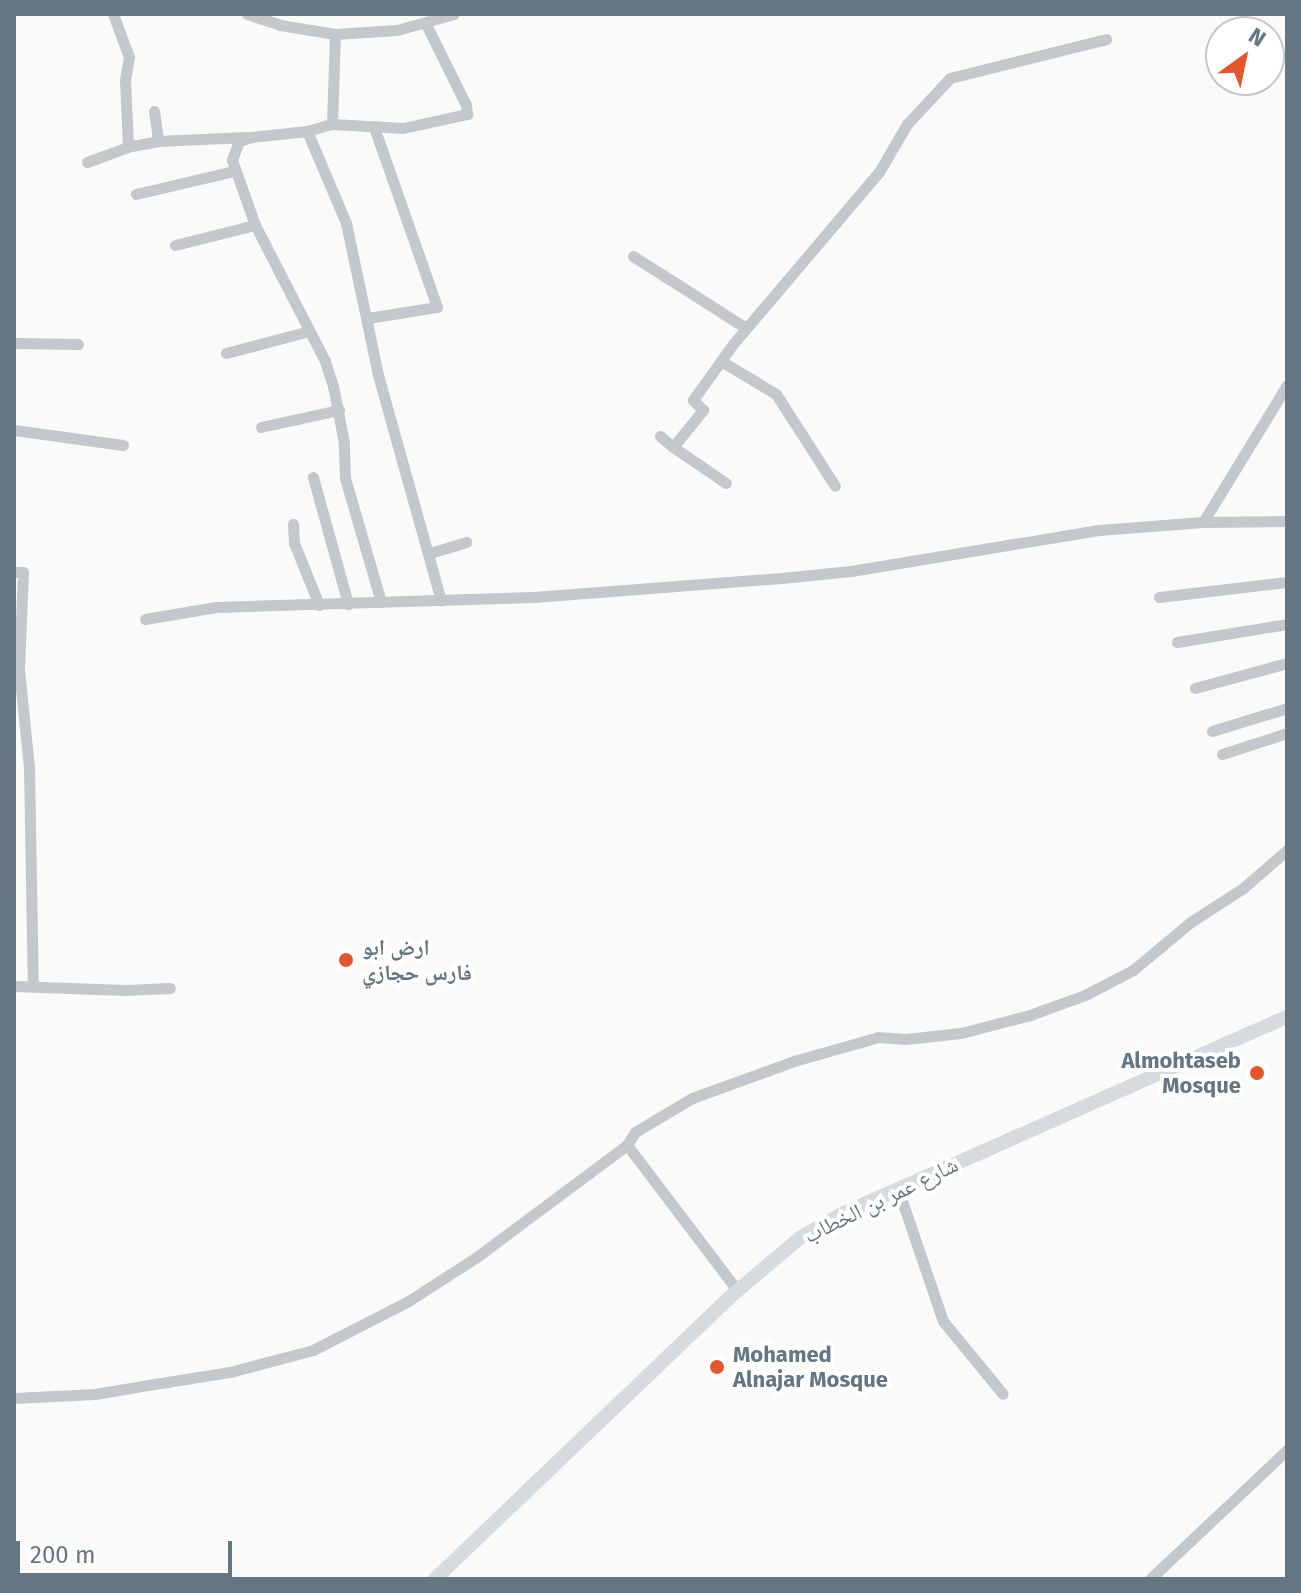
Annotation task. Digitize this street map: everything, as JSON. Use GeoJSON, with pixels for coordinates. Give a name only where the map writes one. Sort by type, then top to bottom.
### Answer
{"type":"FeatureCollection","features":[{"type":"Feature","properties":{"kind":"main road","name":"شارع عمر بن الخطاب"},"geometry":{"type":"LineString","coordinates":[[435,1579],[737,1290],[801,1237],[898,1189],[1287,1017]]}},
{"type":"Feature","properties":{"kind":"street"},"geometry":{"type":"LineString","coordinates":[[113,14],[129,57],[125,80],[128,147]]}},
{"type":"Feature","properties":{"kind":"street"},"geometry":{"type":"LineString","coordinates":[[247,14],[280,25],[335,34],[426,24],[454,14]]}},
{"type":"Feature","properties":{"kind":"street"},"geometry":{"type":"LineString","coordinates":[[87,162],[128,147],[158,141],[251,137],[307,131],[332,124],[403,128],[467,114],[466,105],[426,24]]}},
{"type":"Feature","properties":{"kind":"street"},"geometry":{"type":"LineString","coordinates":[[332,124],[335,34]]}},
{"type":"Feature","properties":{"kind":"street"},"geometry":{"type":"LineString","coordinates":[[673,447],[703,410],[693,400],[721,361],[879,172],[907,124],[950,78],[1106,39]]}},
{"type":"Feature","properties":{"kind":"street"},"geometry":{"type":"LineString","coordinates":[[154,111],[158,141]]}},
{"type":"Feature","properties":{"kind":"street"},"geometry":{"type":"LineString","coordinates":[[368,318],[437,307],[374,127]]}},
{"type":"Feature","properties":{"kind":"street"},"geometry":{"type":"LineString","coordinates":[[307,131],[346,223],[378,375],[441,600]]}},
{"type":"Feature","properties":{"kind":"street"},"geometry":{"type":"LineString","coordinates":[[251,137],[239,141],[235,147],[234,171],[255,225],[325,361],[339,410],[345,478],[381,602]]}},
{"type":"Feature","properties":{"kind":"street"},"geometry":{"type":"LineString","coordinates":[[136,194],[234,171]]}},
{"type":"Feature","properties":{"kind":"street"},"geometry":{"type":"LineString","coordinates":[[175,245],[255,225]]}},
{"type":"Feature","properties":{"kind":"street"},"geometry":{"type":"LineString","coordinates":[[633,256],[746,328]]}},
{"type":"Feature","properties":{"kind":"street"},"geometry":{"type":"LineString","coordinates":[[226,353],[309,331]]}},
{"type":"Feature","properties":{"kind":"street"},"geometry":{"type":"LineString","coordinates":[[14,343],[78,344]]}},
{"type":"Feature","properties":{"kind":"street"},"geometry":{"type":"LineString","coordinates":[[721,361],[776,394],[835,486]]}},
{"type":"Feature","properties":{"kind":"street"},"geometry":{"type":"LineString","coordinates":[[1203,522],[1287,385]]}},
{"type":"Feature","properties":{"kind":"street"},"geometry":{"type":"LineString","coordinates":[[261,427],[339,410]]}},
{"type":"Feature","properties":{"kind":"street"},"geometry":{"type":"LineString","coordinates":[[14,430],[123,445]]}},
{"type":"Feature","properties":{"kind":"street"},"geometry":{"type":"LineString","coordinates":[[660,436],[726,483]]}},
{"type":"Feature","properties":{"kind":"street"},"geometry":{"type":"LineString","coordinates":[[313,477],[348,604]]}},
{"type":"Feature","properties":{"kind":"street"},"geometry":{"type":"LineString","coordinates":[[145,619],[216,607],[534,597],[851,571],[1099,530],[1203,522],[1287,521]]}},
{"type":"Feature","properties":{"kind":"street"},"geometry":{"type":"LineString","coordinates":[[293,524],[294,543],[319,605]]}},
{"type":"Feature","properties":{"kind":"street"},"geometry":{"type":"LineString","coordinates":[[430,553],[466,542]]}},
{"type":"Feature","properties":{"kind":"street"},"geometry":{"type":"LineString","coordinates":[[14,572],[23,572],[16,608],[29,767],[33,986]]}},
{"type":"Feature","properties":{"kind":"street"},"geometry":{"type":"LineString","coordinates":[[1159,597],[1287,582]]}},
{"type":"Feature","properties":{"kind":"street"},"geometry":{"type":"LineString","coordinates":[[1177,642],[1287,624]]}},
{"type":"Feature","properties":{"kind":"street"},"geometry":{"type":"LineString","coordinates":[[1195,688],[1287,663]]}},
{"type":"Feature","properties":{"kind":"street"},"geometry":{"type":"LineString","coordinates":[[1212,731],[1287,708]]}},
{"type":"Feature","properties":{"kind":"street"},"geometry":{"type":"LineString","coordinates":[[1222,754],[1287,733]]}},
{"type":"Feature","properties":{"kind":"street"},"geometry":{"type":"LineString","coordinates":[[14,1398],[95,1394],[148,1386],[230,1372],[313,1350],[407,1302],[478,1256],[627,1145],[635,1132],[692,1098],[794,1061],[878,1037],[906,1039],[961,1033],[1030,1015],[1085,995],[1133,970],[1192,921],[1242,889],[1287,850]]}},
{"type":"Feature","properties":{"kind":"street"},"geometry":{"type":"LineString","coordinates":[[14,986],[125,990],[170,988]]}},
{"type":"Feature","properties":{"kind":"street"},"geometry":{"type":"LineString","coordinates":[[627,1145],[737,1290]]}},
{"type":"Feature","properties":{"kind":"street"},"geometry":{"type":"LineString","coordinates":[[898,1189],[943,1321],[1003,1394]]}},
{"type":"Feature","properties":{"kind":"street"},"geometry":{"type":"LineString","coordinates":[[1150,1579],[1287,1450]]}},
{"type":"Feature","properties":{"kind":"place","name":"ارض ابو فارس حجازي"},"geometry":{"type":"Point","coordinates":[346,960]}},
{"type":"Feature","properties":{"kind":"place","name":"Almohtaseb Mosque"},"geometry":{"type":"Point","coordinates":[1257,1073]}},
{"type":"Feature","properties":{"kind":"place","name":"Mohamed Alnajar Mosque"},"geometry":{"type":"Point","coordinates":[717,1367]}}]}
